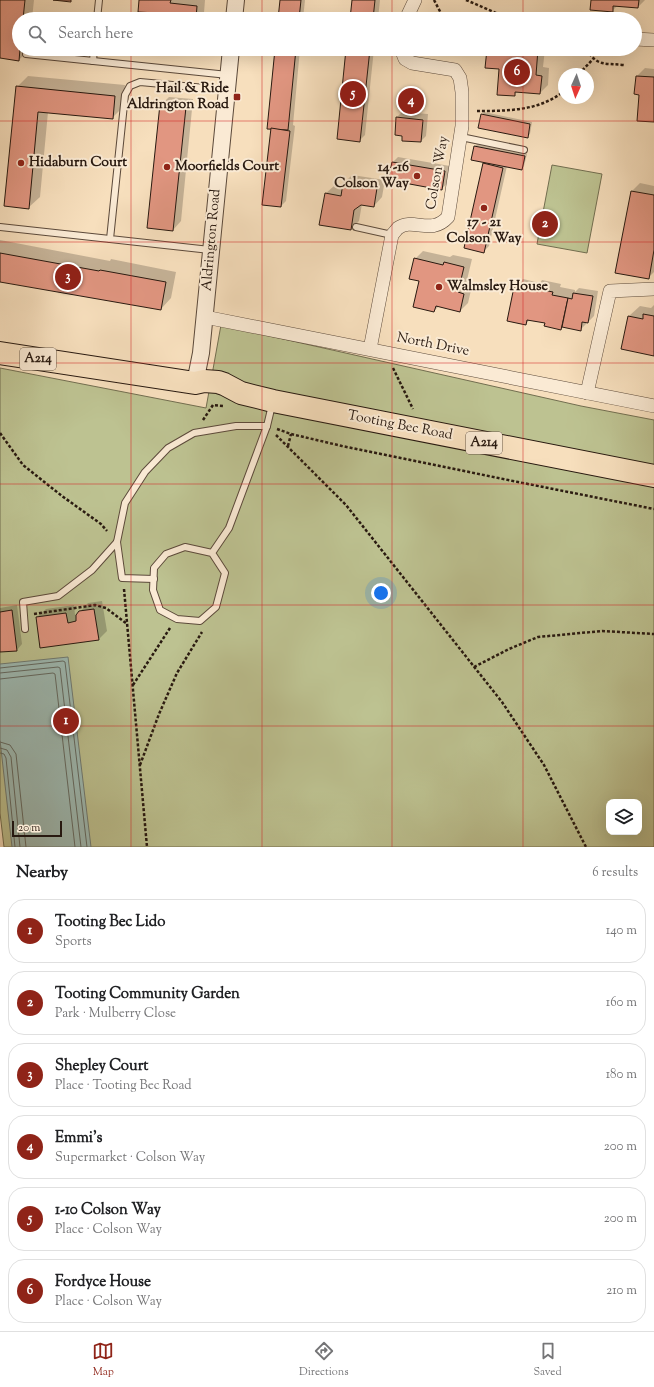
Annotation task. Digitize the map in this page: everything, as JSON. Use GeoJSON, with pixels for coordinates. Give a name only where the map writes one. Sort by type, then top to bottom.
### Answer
{"type":"FeatureCollection","features":[{"type":"Feature","properties":{"kind":"highway","name":"Tooting Bec Road"},"geometry":{"type":"LineString","coordinates":[[0,353],[195,383],[204,381],[218,382],[241,393],[273,401],[654,476]]}},
{"type":"Feature","properties":{"kind":"street"},"geometry":{"type":"LineString","coordinates":[[235,12],[236,0]]}},
{"type":"Feature","properties":{"kind":"street"},"geometry":{"type":"LineString","coordinates":[[409,12],[415,0]]}},
{"type":"Feature","properties":{"kind":"street"},"geometry":{"type":"LineString","coordinates":[[642,39],[654,40]]}},
{"type":"Feature","properties":{"kind":"street","name":"Aldrington Road"},"geometry":{"type":"LineString","coordinates":[[195,383],[201,353],[230,56]]}},
{"type":"Feature","properties":{"kind":"street","name":"Colson Way"},"geometry":{"type":"LineString","coordinates":[[392,235],[399,228],[407,225],[436,226],[448,217],[461,137],[462,92],[460,78],[455,70],[412,64],[405,60],[404,56]]}},
{"type":"Feature","properties":{"kind":"street"},"geometry":{"type":"LineString","coordinates":[[370,349],[392,235]]}},
{"type":"Feature","properties":{"kind":"street"},"geometry":{"type":"LineString","coordinates":[[587,392],[610,291],[654,289]]}},
{"type":"Feature","properties":{"kind":"street","name":"North Drive"},"geometry":{"type":"LineString","coordinates":[[204,317],[654,406]]}},
{"type":"Feature","properties":{"kind":"lane"},"geometry":{"type":"LineString","coordinates":[[98,12],[99,0]]}},
{"type":"Feature","properties":{"kind":"lane"},"geometry":{"type":"LineString","coordinates":[[48,56],[93,60],[228,82]]}},
{"type":"Feature","properties":{"kind":"lane"},"geometry":{"type":"LineString","coordinates":[[93,56],[93,60]]}},
{"type":"Feature","properties":{"kind":"lane"},"geometry":{"type":"LineString","coordinates":[[110,239],[125,95],[130,86],[140,82],[228,82]]}},
{"type":"Feature","properties":{"kind":"lane"},"geometry":{"type":"LineString","coordinates":[[461,137],[524,150]]}},
{"type":"Feature","properties":{"kind":"lane"},"geometry":{"type":"LineString","coordinates":[[0,227],[210,250]]}},
{"type":"Feature","properties":{"kind":"lane"},"geometry":{"type":"LineString","coordinates":[[356,227],[392,235]]}},
{"type":"Feature","properties":{"kind":"lane"},"geometry":{"type":"LineString","coordinates":[[212,553],[229,528],[267,426],[273,401]]}},
{"type":"Feature","properties":{"kind":"lane"},"geometry":{"type":"LineString","coordinates":[[154,579],[122,578],[117,542],[125,503],[145,472],[168,448],[194,433],[236,426],[267,426]]}},
{"type":"Feature","properties":{"kind":"lane"},"geometry":{"type":"LineString","coordinates":[[24,629],[23,602],[58,596],[92,570],[117,542]]}},
{"type":"Feature","properties":{"kind":"lane"},"geometry":{"type":"LineString","coordinates":[[185,547],[212,553],[225,573],[216,607],[200,621],[177,619],[160,610],[153,590],[154,568],[166,554],[185,547]]}},
{"type":"Feature","properties":{"kind":"path"},"geometry":{"type":"LineString","coordinates":[[434,0],[440,12]]}},
{"type":"Feature","properties":{"kind":"path"},"geometry":{"type":"LineString","coordinates":[[466,0],[494,12]]}},
{"type":"Feature","properties":{"kind":"path"},"geometry":{"type":"LineString","coordinates":[[591,56],[593,59],[600,63],[624,65]]}},
{"type":"Feature","properties":{"kind":"path"},"geometry":{"type":"LineString","coordinates":[[585,68],[593,59]]}},
{"type":"Feature","properties":{"kind":"path"},"geometry":{"type":"LineString","coordinates":[[462,110],[492,111],[523,109],[542,104],[558,95]]}},
{"type":"Feature","properties":{"kind":"path"},"geometry":{"type":"LineString","coordinates":[[384,352],[414,412],[407,410]]}},
{"type":"Feature","properties":{"kind":"path"},"geometry":{"type":"LineString","coordinates":[[267,426],[346,505],[502,702],[544,765],[586,847]]}},
{"type":"Feature","properties":{"kind":"path"},"geometry":{"type":"LineString","coordinates":[[0,433],[23,465],[101,524],[117,542]]}},
{"type":"Feature","properties":{"kind":"path"},"geometry":{"type":"LineString","coordinates":[[288,446],[291,434],[502,479],[654,508]]}},
{"type":"Feature","properties":{"kind":"path"},"geometry":{"type":"LineString","coordinates":[[122,578],[147,847]]}},
{"type":"Feature","properties":{"kind":"path"},"geometry":{"type":"LineString","coordinates":[[24,614],[36,614],[95,605],[106,608],[127,625]]}},
{"type":"Feature","properties":{"kind":"path"},"geometry":{"type":"LineString","coordinates":[[140,765],[159,714],[177,673],[216,607]]}},
{"type":"Feature","properties":{"kind":"path"},"geometry":{"type":"LineString","coordinates":[[132,686],[162,638],[177,619]]}},
{"type":"Feature","properties":{"kind":"path"},"geometry":{"type":"LineString","coordinates":[[474,667],[509,649],[538,637],[602,631],[654,634]]}},
{"type":"Feature","properties":{"kind":"green space"},"geometry":{"type":"Polygon","coordinates":[[[552,165],[602,174],[587,253],[537,244],[552,165]]]}},
{"type":"Feature","properties":{"kind":"green space"},"geometry":{"type":"Polygon","coordinates":[[[221,325],[581,406],[654,420],[654,847],[4,847],[0,813],[0,368],[206,408],[221,325]]]}},
{"type":"Feature","properties":{"kind":"water"},"geometry":{"type":"Polygon","coordinates":[[[68,657],[91,847],[12,847],[0,740],[0,664],[68,657]]]}},
{"type":"Feature","properties":{"kind":"building"},"geometry":{"type":"Polygon","coordinates":[[[0,0],[25,0],[24,12],[12,12],[12,56],[19,56],[19,61],[0,58],[0,0]]]}},
{"type":"Feature","properties":{"kind":"building"},"geometry":{"type":"Polygon","coordinates":[[[53,0],[71,0],[71,2],[53,0]]]}},
{"type":"Feature","properties":{"kind":"building"},"geometry":{"type":"Polygon","coordinates":[[[139,0],[171,0],[170,3],[197,6],[197,12],[138,12],[139,0]]]}},
{"type":"Feature","properties":{"kind":"building"},"geometry":{"type":"Polygon","coordinates":[[[280,0],[301,0],[300,12],[279,12],[280,0]]]}},
{"type":"Feature","properties":{"kind":"building"},"geometry":{"type":"Polygon","coordinates":[[[352,0],[375,0],[374,12],[351,12],[352,0]]]}},
{"type":"Feature","properties":{"kind":"building"},"geometry":{"type":"Polygon","coordinates":[[[591,0],[639,0],[638,8],[613,6],[613,12],[590,10],[591,0]]]}},
{"type":"Feature","properties":{"kind":"building"},"geometry":{"type":"Polygon","coordinates":[[[274,56],[295,56],[288,130],[267,129],[274,56]]]}},
{"type":"Feature","properties":{"kind":"building"},"geometry":{"type":"Polygon","coordinates":[[[345,56],[369,56],[360,142],[337,139],[345,56]]]}},
{"type":"Feature","properties":{"kind":"building"},"geometry":{"type":"Polygon","coordinates":[[[486,56],[537,56],[536,75],[542,76],[540,94],[515,92],[515,96],[497,95],[499,69],[485,68],[486,56]]]}},
{"type":"Feature","properties":{"kind":"building"},"geometry":{"type":"Polygon","coordinates":[[[636,76],[654,77],[654,122],[637,121],[639,95],[634,94],[636,76]]]}},
{"type":"Feature","properties":{"kind":"building","name":"Hidaburn Court"},"geometry":{"type":"Polygon","coordinates":[[[16,86],[115,96],[113,119],[38,112],[29,209],[4,206],[16,86]]]}},
{"type":"Feature","properties":{"kind":"building","name":"Moorfields Court"},"geometry":{"type":"Polygon","coordinates":[[[160,104],[186,107],[173,231],[147,228],[160,104]]]}},
{"type":"Feature","properties":{"kind":"building"},"geometry":{"type":"Polygon","coordinates":[[[481,114],[530,124],[528,138],[478,128],[481,114]]]}},
{"type":"Feature","properties":{"kind":"building"},"geometry":{"type":"Polygon","coordinates":[[[396,117],[423,120],[421,142],[402,141],[402,136],[395,135],[396,117]]]}},
{"type":"Feature","properties":{"kind":"building"},"geometry":{"type":"Polygon","coordinates":[[[271,128],[290,131],[281,207],[262,205],[271,128]]]}},
{"type":"Feature","properties":{"kind":"building"},"geometry":{"type":"Polygon","coordinates":[[[474,146],[525,156],[522,170],[471,160],[474,146]]]}},
{"type":"Feature","properties":{"kind":"building","name":"14 -16 Colson Way"},"geometry":{"type":"Polygon","coordinates":[[[392,162],[445,171],[442,190],[388,180],[392,162]]]}},
{"type":"Feature","properties":{"kind":"building","name":"17 - 21 Colson Way"},"geometry":{"type":"Polygon","coordinates":[[[483,163],[503,168],[484,253],[464,248],[483,163]]]}},
{"type":"Feature","properties":{"kind":"building"},"geometry":{"type":"Polygon","coordinates":[[[343,183],[377,188],[374,207],[361,205],[354,210],[351,230],[319,225],[325,193],[341,196],[343,183]]]}},
{"type":"Feature","properties":{"kind":"building"},"geometry":{"type":"Polygon","coordinates":[[[631,191],[654,195],[654,250],[649,279],[615,273],[631,191]]]}},
{"type":"Feature","properties":{"kind":"building"},"geometry":{"type":"Polygon","coordinates":[[[0,253],[166,282],[161,310],[0,282],[0,253]]]}},
{"type":"Feature","properties":{"kind":"building","name":"Walmsley House"},"geometry":{"type":"Polygon","coordinates":[[[414,258],[443,265],[444,262],[464,267],[458,292],[464,294],[460,312],[436,306],[434,312],[413,307],[419,281],[409,279],[414,258]]]}},
{"type":"Feature","properties":{"kind":"building"},"geometry":{"type":"Polygon","coordinates":[[[514,287],[533,291],[533,288],[553,292],[552,295],[568,298],[561,330],[544,326],[545,323],[527,320],[526,325],[507,321],[514,287]]]}},
{"type":"Feature","properties":{"kind":"building"},"geometry":{"type":"Polygon","coordinates":[[[573,293],[593,296],[588,323],[582,322],[581,331],[562,327],[568,298],[572,299],[573,293]]]}},
{"type":"Feature","properties":{"kind":"building"},"geometry":{"type":"Polygon","coordinates":[[[643,314],[654,316],[654,356],[621,349],[628,316],[643,319],[643,314]]]}},
{"type":"Feature","properties":{"kind":"building"},"geometry":{"type":"Polygon","coordinates":[[[94,609],[99,640],[40,648],[36,617],[66,613],[68,623],[76,621],[76,615],[79,611],[94,609]]]}},
{"type":"Feature","properties":{"kind":"building"},"geometry":{"type":"Polygon","coordinates":[[[12,610],[17,651],[0,652],[0,612],[12,610]]]}},
{"type":"Feature","properties":{"kind":"place","name":"Fordyce House"},"geometry":{"type":"Point","coordinates":[517,72]}},
{"type":"Feature","properties":{"kind":"place","name":"1-10 Colson Way"},"geometry":{"type":"Point","coordinates":[353,94]}},
{"type":"Feature","properties":{"kind":"place","name":"Hail & Ride Aldrington Road"},"geometry":{"type":"Point","coordinates":[237,97]}},
{"type":"Feature","properties":{"kind":"place","name":"Emmi's"},"geometry":{"type":"Point","coordinates":[411,101]}},
{"type":"Feature","properties":{"kind":"place","name":"Hidaburn Court"},"geometry":{"type":"Point","coordinates":[21,163]}},
{"type":"Feature","properties":{"kind":"place","name":"Moorfields Court"},"geometry":{"type":"Point","coordinates":[167,167]}},
{"type":"Feature","properties":{"kind":"place","name":"14 -16 Colson Way"},"geometry":{"type":"Point","coordinates":[417,176]}},
{"type":"Feature","properties":{"kind":"place","name":"17 - 21 Colson Way"},"geometry":{"type":"Point","coordinates":[484,208]}},
{"type":"Feature","properties":{"kind":"place","name":"Tooting Community Garden"},"geometry":{"type":"Point","coordinates":[545,224]}},
{"type":"Feature","properties":{"kind":"place","name":"Shepley Court"},"geometry":{"type":"Point","coordinates":[68,277]}},
{"type":"Feature","properties":{"kind":"place","name":"Walmsley House"},"geometry":{"type":"Point","coordinates":[439,287]}},
{"type":"Feature","properties":{"kind":"place","name":"Tooting Bec Lido"},"geometry":{"type":"Point","coordinates":[66,721]}}]}
